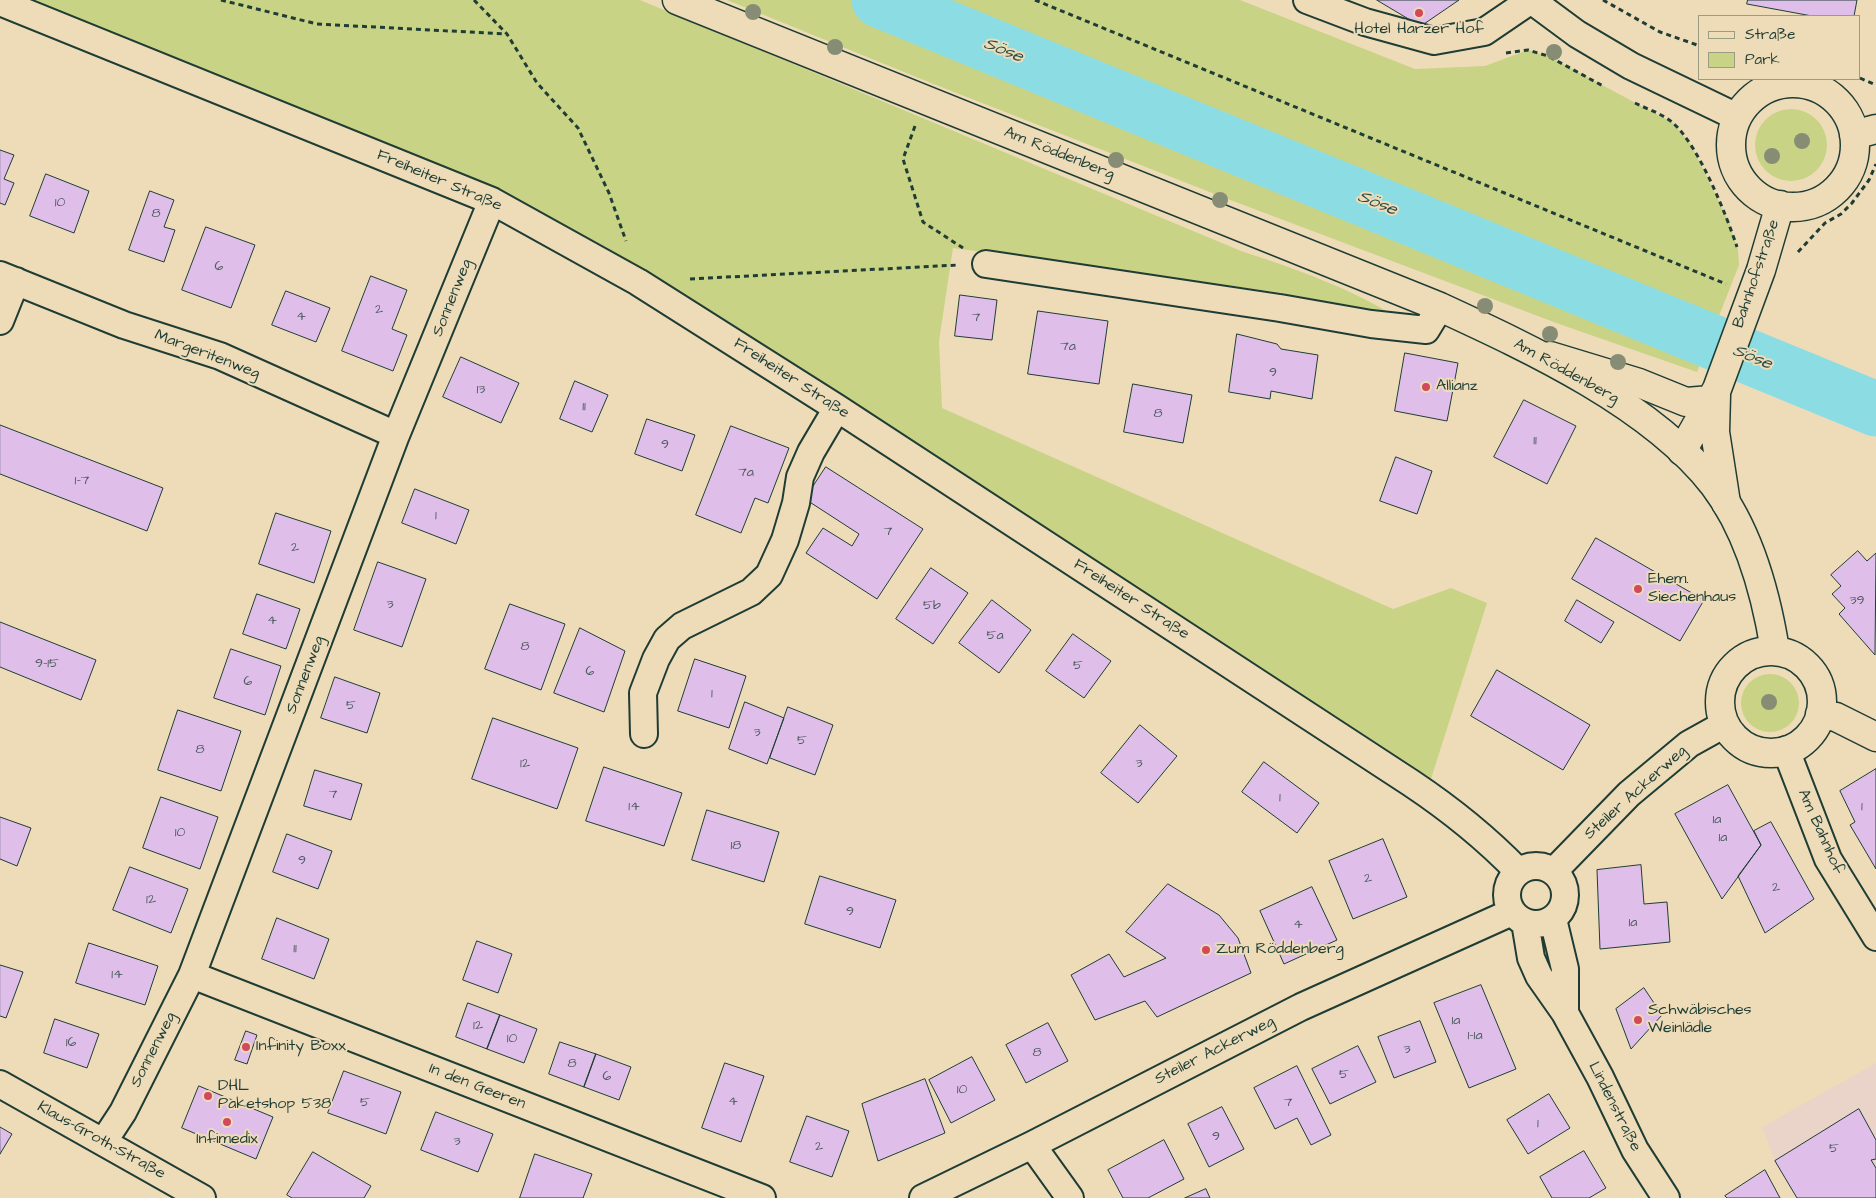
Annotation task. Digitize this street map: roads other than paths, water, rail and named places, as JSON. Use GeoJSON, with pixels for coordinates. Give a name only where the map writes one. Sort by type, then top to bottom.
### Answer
{"type":"FeatureCollection","features":[{"type":"Feature","properties":{"kind":"main road","name":"Am Röddenberg"},"geometry":{"type":"LineString","coordinates":[[677,0],[1440,307],[1529,350],[1626,406],[1682,451],[1714,485],[1726,503]]}},
{"type":"Feature","properties":{"kind":"main road","name":"Bahnhofstraße"},"geometry":{"type":"LineString","coordinates":[[1798,83],[1814,86],[1831,95],[1865,132],[1848,174],[1836,189],[1816,202],[1801,206],[1780,205],[1766,201],[1744,183],[1733,161],[1731,146],[1732,130],[1737,117],[1746,104],[1761,92],[1778,84],[1798,83]]}},
{"type":"Feature","properties":{"kind":"main road","name":"Bahnhofstraße"},"geometry":{"type":"LineString","coordinates":[[1682,451],[1714,394],[1740,293],[1761,270],[1780,205]]}},
{"type":"Feature","properties":{"kind":"main road"},"geometry":{"type":"LineString","coordinates":[[1529,350],[1588,366],[1639,383],[1686,402],[1714,394],[1715,432],[1726,503],[1753,563],[1771,628],[1775,650]]}},
{"type":"Feature","properties":{"kind":"main road"},"geometry":{"type":"LineString","coordinates":[[1775,650],[1789,654],[1802,661],[1812,672],[1819,684],[1822,699],[1820,714],[1808,737],[1786,750],[1774,753],[1750,748],[1740,742],[1725,724],[1720,701],[1726,678],[1732,668],[1746,657],[1763,651],[1775,650]]}},
{"type":"Feature","properties":{"kind":"main road"},"geometry":{"type":"LineString","coordinates":[[1820,714],[1836,717],[1876,737]]}},
{"type":"Feature","properties":{"kind":"street"},"geometry":{"type":"LineString","coordinates":[[1307,0],[1365,22],[1434,41],[1484,32],[1531,0],[1577,34],[1631,66],[1737,117]]}},
{"type":"Feature","properties":{"kind":"street","name":"Freiheiter Straße"},"geometry":{"type":"LineString","coordinates":[[0,2],[492,202],[638,282],[837,408],[1411,782],[1457,814],[1488,840],[1518,871]]}},
{"type":"Feature","properties":{"kind":"street","name":"Sonnenweg"},"geometry":{"type":"LineString","coordinates":[[104,1141],[123,1112],[192,975],[396,435],[492,202]]}},
{"type":"Feature","properties":{"kind":"street"},"geometry":{"type":"LineString","coordinates":[[976,257],[1371,324],[1426,330],[1440,307]]}},
{"type":"Feature","properties":{"kind":"street","name":"Margeritenweg"},"geometry":{"type":"LineString","coordinates":[[0,321],[8,278],[124,325],[220,356],[396,435]]}},
{"type":"Feature","properties":{"kind":"street"},"geometry":{"type":"LineString","coordinates":[[644,734],[643,693],[656,659],[667,639],[682,626],[752,592],[769,575],[785,540],[796,503],[800,476],[810,452],[837,408]]}},
{"type":"Feature","properties":{"kind":"street","name":"Steiler Ackerweg"},"geometry":{"type":"LineString","coordinates":[[1554,872],[1629,794],[1689,744],[1725,724]]}},
{"type":"Feature","properties":{"kind":"street","name":"Am Bahnhof"},"geometry":{"type":"LineString","coordinates":[[1786,750],[1828,859],[1876,937]]}},
{"type":"Feature","properties":{"kind":"street"},"geometry":{"type":"LineString","coordinates":[[1518,917],[1507,902],[1507,890],[1510,880],[1518,871],[1536,865],[1546,866],[1560,878],[1565,895],[1564,904],[1553,919]]}},
{"type":"Feature","properties":{"kind":"street","name":"Steiler Ackerweg"},"geometry":{"type":"LineString","coordinates":[[922,1198],[1032,1145],[1301,1007],[1518,917],[1534,924],[1553,919]]}},
{"type":"Feature","properties":{"kind":"street","name":"Lindenstraße"},"geometry":{"type":"LineString","coordinates":[[1518,917],[1535,967],[1565,1013],[1600,1077],[1635,1150],[1666,1198]]}},
{"type":"Feature","properties":{"kind":"street","name":"Lindenstraße"},"geometry":{"type":"LineString","coordinates":[[1553,919],[1565,969],[1565,1013]]}},
{"type":"Feature","properties":{"kind":"street","name":"In den Geeren"},"geometry":{"type":"LineString","coordinates":[[192,975],[762,1198]]}},
{"type":"Feature","properties":{"kind":"street","name":"Klaus-Groth-Straße"},"geometry":{"type":"LineString","coordinates":[[0,1084],[202,1198]]}},
{"type":"Feature","properties":{"kind":"street"},"geometry":{"type":"LineString","coordinates":[[1032,1145],[1070,1198]]}},
{"type":"Feature","properties":{"kind":"waterway","name":"Söse"},"geometry":{"type":"LineString","coordinates":[[879,0],[1876,409]]}},
{"type":"Feature","properties":{"kind":"place","name":"Hotel Harzer Hof"},"geometry":{"type":"Point","coordinates":[1419,13]}},
{"type":"Feature","properties":{"kind":"place","name":"Allianz"},"geometry":{"type":"Point","coordinates":[1426,387]}},
{"type":"Feature","properties":{"kind":"place","name":"Ehem. Siechenhaus"},"geometry":{"type":"Point","coordinates":[1638,589]}},
{"type":"Feature","properties":{"kind":"place","name":"Zum Röddenberg"},"geometry":{"type":"Point","coordinates":[1206,950]}},
{"type":"Feature","properties":{"kind":"place","name":"Schwäbisches Weinlädle"},"geometry":{"type":"Point","coordinates":[1638,1020]}},
{"type":"Feature","properties":{"kind":"place","name":"Infinity Boxx"},"geometry":{"type":"Point","coordinates":[246,1047]}},
{"type":"Feature","properties":{"kind":"place","name":"DHL Paketshop 538"},"geometry":{"type":"Point","coordinates":[208,1096]}},
{"type":"Feature","properties":{"kind":"place","name":"Infimedix"},"geometry":{"type":"Point","coordinates":[227,1122]}}]}
